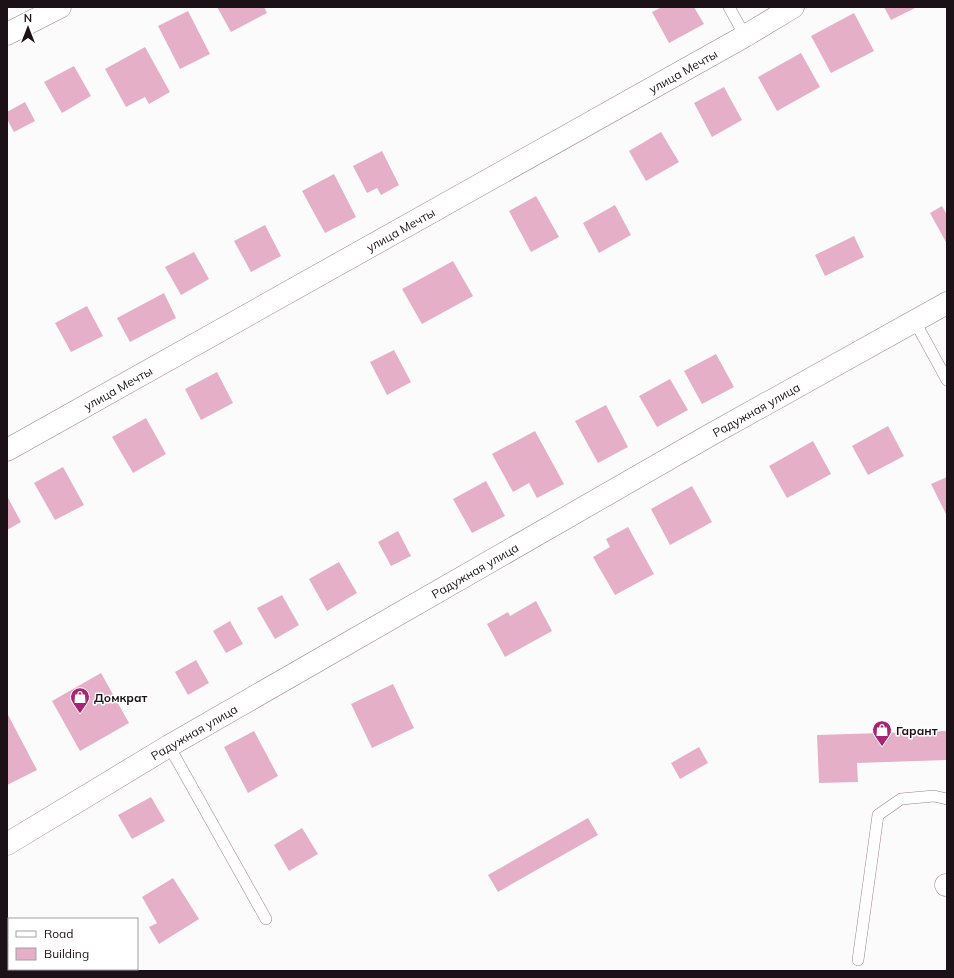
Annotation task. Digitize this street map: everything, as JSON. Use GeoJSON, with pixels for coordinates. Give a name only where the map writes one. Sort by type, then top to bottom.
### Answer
{"type":"FeatureCollection","features":[{"type":"Feature","properties":{"kind":"street"},"geometry":{"type":"LineString","coordinates":[[7,34],[60,7]]}},
{"type":"Feature","properties":{"kind":"street","name":"улица Мечты"},"geometry":{"type":"LineString","coordinates":[[7,450],[745,36],[793,7]]}},
{"type":"Feature","properties":{"kind":"street","name":"Радужная улица"},"geometry":{"type":"LineString","coordinates":[[7,844],[169,746],[710,435],[914,320],[947,303]]}},
{"type":"Feature","properties":{"kind":"lane"},"geometry":{"type":"LineString","coordinates":[[729,7],[745,36]]}},
{"type":"Feature","properties":{"kind":"lane"},"geometry":{"type":"LineString","coordinates":[[914,320],[947,380]]}},
{"type":"Feature","properties":{"kind":"lane"},"geometry":{"type":"LineString","coordinates":[[169,746],[266,919]]}},
{"type":"Feature","properties":{"kind":"lane"},"geometry":{"type":"LineString","coordinates":[[858,960],[878,815],[901,799],[934,796],[947,800]]}},
{"type":"Feature","properties":{"kind":"building"},"geometry":{"type":"Polygon","coordinates":[[[217,7],[264,7],[267,13],[231,32],[217,7]]]}},
{"type":"Feature","properties":{"kind":"building"},"geometry":{"type":"Polygon","coordinates":[[[662,7],[694,7],[704,24],[669,43],[652,12],[662,7]]]}},
{"type":"Feature","properties":{"kind":"building"},"geometry":{"type":"Polygon","coordinates":[[[884,7],[917,7],[891,20],[884,7]]]}},
{"type":"Feature","properties":{"kind":"building"},"geometry":{"type":"Polygon","coordinates":[[[188,11],[210,54],[180,69],[158,26],[188,11]]]}},
{"type":"Feature","properties":{"kind":"building"},"geometry":{"type":"Polygon","coordinates":[[[854,13],[874,51],[831,73],[811,36],[854,13]]]}},
{"type":"Feature","properties":{"kind":"building"},"geometry":{"type":"Polygon","coordinates":[[[145,47],[170,92],[149,104],[145,97],[126,107],[105,69],[145,47]]]}},
{"type":"Feature","properties":{"kind":"building"},"geometry":{"type":"Polygon","coordinates":[[[801,53],[820,87],[777,111],[758,77],[801,53]]]}},
{"type":"Feature","properties":{"kind":"building"},"geometry":{"type":"Polygon","coordinates":[[[74,66],[91,96],[62,113],[44,82],[74,66]]]}},
{"type":"Feature","properties":{"kind":"building"},"geometry":{"type":"Polygon","coordinates":[[[724,87],[742,120],[712,137],[694,103],[724,87]]]}},
{"type":"Feature","properties":{"kind":"building"},"geometry":{"type":"Polygon","coordinates":[[[25,102],[35,121],[14,132],[7,119],[7,112],[25,102]]]}},
{"type":"Feature","properties":{"kind":"building"},"geometry":{"type":"Polygon","coordinates":[[[661,132],[679,162],[646,181],[629,151],[661,132]]]}},
{"type":"Feature","properties":{"kind":"building"},"geometry":{"type":"Polygon","coordinates":[[[382,151],[399,185],[381,195],[377,188],[367,193],[353,166],[382,151]]]}},
{"type":"Feature","properties":{"kind":"building"},"geometry":{"type":"Polygon","coordinates":[[[334,174],[356,217],[325,233],[302,191],[334,174]]]}},
{"type":"Feature","properties":{"kind":"building"},"geometry":{"type":"Polygon","coordinates":[[[536,196],[559,237],[531,252],[509,211],[536,196]]]}},
{"type":"Feature","properties":{"kind":"building"},"geometry":{"type":"Polygon","coordinates":[[[615,205],[631,235],[599,253],[583,223],[615,205]]]}},
{"type":"Feature","properties":{"kind":"building"},"geometry":{"type":"Polygon","coordinates":[[[942,206],[947,215],[947,244],[930,213],[942,206]]]}},
{"type":"Feature","properties":{"kind":"building"},"geometry":{"type":"Polygon","coordinates":[[[265,225],[281,256],[251,272],[234,241],[265,225]]]}},
{"type":"Feature","properties":{"kind":"building"},"geometry":{"type":"Polygon","coordinates":[[[854,236],[864,257],[825,276],[815,255],[854,236]]]}},
{"type":"Feature","properties":{"kind":"building"},"geometry":{"type":"Polygon","coordinates":[[[194,252],[209,279],[181,295],[165,267],[194,252]]]}},
{"type":"Feature","properties":{"kind":"building"},"geometry":{"type":"Polygon","coordinates":[[[453,261],[473,296],[422,324],[402,289],[453,261]]]}},
{"type":"Feature","properties":{"kind":"building"},"geometry":{"type":"Polygon","coordinates":[[[164,293],[176,318],[130,342],[117,318],[164,293]]]}},
{"type":"Feature","properties":{"kind":"building"},"geometry":{"type":"Polygon","coordinates":[[[87,306],[103,336],[71,352],[55,323],[87,306]]]}},
{"type":"Feature","properties":{"kind":"building"},"geometry":{"type":"Polygon","coordinates":[[[394,350],[411,382],[387,395],[370,362],[394,350]]]}},
{"type":"Feature","properties":{"kind":"building"},"geometry":{"type":"Polygon","coordinates":[[[716,354],[734,387],[702,404],[684,371],[716,354]]]}},
{"type":"Feature","properties":{"kind":"building"},"geometry":{"type":"Polygon","coordinates":[[[217,372],[233,403],[201,420],[185,389],[217,372]]]}},
{"type":"Feature","properties":{"kind":"building"},"geometry":{"type":"Polygon","coordinates":[[[670,379],[688,410],[657,427],[639,396],[670,379]]]}},
{"type":"Feature","properties":{"kind":"building"},"geometry":{"type":"Polygon","coordinates":[[[606,405],[628,447],[598,463],[575,421],[606,405]]]}},
{"type":"Feature","properties":{"kind":"building"},"geometry":{"type":"Polygon","coordinates":[[[146,418],[166,454],[133,473],[112,437],[146,418]]]}},
{"type":"Feature","properties":{"kind":"building"},"geometry":{"type":"Polygon","coordinates":[[[888,426],[904,456],[868,475],[852,446],[888,426]]]}},
{"type":"Feature","properties":{"kind":"building"},"geometry":{"type":"Polygon","coordinates":[[[535,431],[564,484],[537,498],[529,483],[513,492],[492,454],[535,431]]]}},
{"type":"Feature","properties":{"kind":"building"},"geometry":{"type":"Polygon","coordinates":[[[813,441],[831,474],[787,498],[769,466],[813,441]]]}},
{"type":"Feature","properties":{"kind":"building"},"geometry":{"type":"Polygon","coordinates":[[[63,467],[84,505],[55,520],[34,483],[63,467]]]}},
{"type":"Feature","properties":{"kind":"building"},"geometry":{"type":"Polygon","coordinates":[[[947,477],[947,513],[946,514],[931,484],[947,477]]]}},
{"type":"Feature","properties":{"kind":"building"},"geometry":{"type":"Polygon","coordinates":[[[486,481],[505,516],[472,533],[453,499],[486,481]]]}},
{"type":"Feature","properties":{"kind":"building"},"geometry":{"type":"Polygon","coordinates":[[[692,486],[712,522],[670,545],[651,509],[692,486]]]}},
{"type":"Feature","properties":{"kind":"building"},"geometry":{"type":"Polygon","coordinates":[[[7,496],[21,522],[7,530],[7,496]]]}},
{"type":"Feature","properties":{"kind":"building"},"geometry":{"type":"Polygon","coordinates":[[[628,527],[654,574],[615,595],[593,557],[610,547],[606,539],[628,527]]]}},
{"type":"Feature","properties":{"kind":"building"},"geometry":{"type":"Polygon","coordinates":[[[398,531],[411,556],[391,566],[378,542],[398,531]]]}},
{"type":"Feature","properties":{"kind":"building"},"geometry":{"type":"Polygon","coordinates":[[[339,562],[357,593],[327,611],[309,579],[339,562]]]}},
{"type":"Feature","properties":{"kind":"building"},"geometry":{"type":"Polygon","coordinates":[[[282,595],[299,625],[275,639],[257,608],[282,595]]]}},
{"type":"Feature","properties":{"kind":"building"},"geometry":{"type":"Polygon","coordinates":[[[536,601],[552,631],[505,657],[487,624],[508,612],[510,616],[536,601]]]}},
{"type":"Feature","properties":{"kind":"building"},"geometry":{"type":"Polygon","coordinates":[[[230,621],[243,644],[226,653],[213,631],[230,621]]]}},
{"type":"Feature","properties":{"kind":"building"},"geometry":{"type":"Polygon","coordinates":[[[196,660],[209,683],[188,695],[175,672],[196,660]]]}},
{"type":"Feature","properties":{"kind":"building"},"geometry":{"type":"Polygon","coordinates":[[[101,673],[129,723],[80,751],[52,701],[101,673]]]}},
{"type":"Feature","properties":{"kind":"building"},"geometry":{"type":"Polygon","coordinates":[[[393,684],[414,728],[372,748],[351,704],[393,684]]]}},
{"type":"Feature","properties":{"kind":"building"},"geometry":{"type":"Polygon","coordinates":[[[7,713],[37,770],[7,785],[7,713]]]}},
{"type":"Feature","properties":{"kind":"building"},"geometry":{"type":"Polygon","coordinates":[[[254,731],[278,776],[248,793],[224,747],[254,731]]]}},
{"type":"Feature","properties":{"kind":"building","name":"Гарант"},"geometry":{"type":"Polygon","coordinates":[[[947,731],[947,760],[857,763],[858,782],[819,783],[817,735],[947,731]]]}},
{"type":"Feature","properties":{"kind":"building"},"geometry":{"type":"Polygon","coordinates":[[[699,747],[708,763],[680,779],[671,763],[699,747]]]}},
{"type":"Feature","properties":{"kind":"building"},"geometry":{"type":"Polygon","coordinates":[[[151,797],[165,821],[132,839],[118,815],[151,797]]]}},
{"type":"Feature","properties":{"kind":"building"},"geometry":{"type":"Polygon","coordinates":[[[588,818],[598,835],[498,892],[488,875],[588,818]]]}},
{"type":"Feature","properties":{"kind":"building"},"geometry":{"type":"Polygon","coordinates":[[[302,828],[318,854],[289,871],[274,845],[302,828]]]}},
{"type":"Feature","properties":{"kind":"building"},"geometry":{"type":"Polygon","coordinates":[[[173,878],[199,919],[159,944],[149,927],[157,923],[142,897],[173,878]]]}},
{"type":"Feature","properties":{"kind":"place","name":"Домкрат"},"geometry":{"type":"Point","coordinates":[80,714]}},
{"type":"Feature","properties":{"kind":"place","name":"Гарант"},"geometry":{"type":"Point","coordinates":[882,747]}}]}
